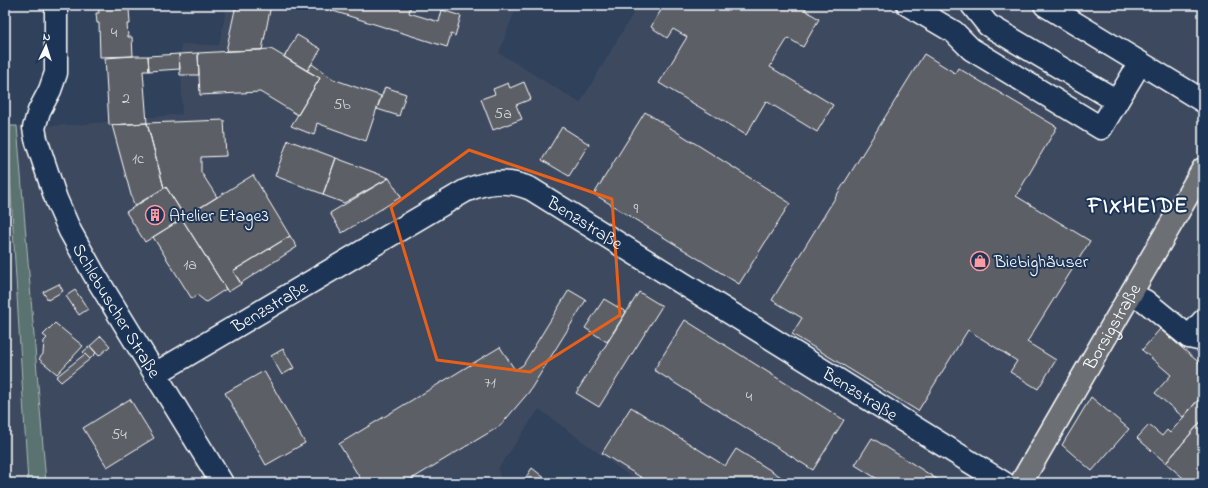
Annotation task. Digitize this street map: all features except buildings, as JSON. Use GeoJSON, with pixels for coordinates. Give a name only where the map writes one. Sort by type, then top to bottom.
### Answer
{"type":"FeatureCollection","features":[{"type":"Feature","properties":{"kind":"main road","name":"Borsigstraße"},"geometry":{"type":"LineString","coordinates":[[1021,483],[1203,169]]}},
{"type":"Feature","properties":{"kind":"street","name":"Schlebuscher Straße"},"geometry":{"type":"LineString","coordinates":[[56,5],[56,73],[50,90],[39,111],[34,128],[36,139],[54,191],[70,231],[222,483]]}},
{"type":"Feature","properties":{"kind":"street"},"geometry":{"type":"LineString","coordinates":[[908,5],[954,32],[971,49],[1101,128],[1140,64]]}},
{"type":"Feature","properties":{"kind":"street"},"geometry":{"type":"LineString","coordinates":[[972,5],[988,25],[1117,100]]}},
{"type":"Feature","properties":{"kind":"street"},"geometry":{"type":"LineString","coordinates":[[1045,5],[1203,101]]}},
{"type":"Feature","properties":{"kind":"street","name":"Benzstraße"},"geometry":{"type":"LineString","coordinates":[[155,374],[464,191],[490,182],[512,182],[531,189],[1004,483]]}},
{"type":"Feature","properties":{"kind":"street"},"geometry":{"type":"LineString","coordinates":[[1131,294],[1198,332]]}},
{"type":"Feature","properties":{"kind":"highlighted area"},"geometry":{"type":"Polygon","coordinates":[[[469,150],[612,199],[620,315],[530,372],[437,360],[391,207],[469,150]]]}},
{"type":"Feature","properties":{"kind":"shaded area"},"geometry":{"type":"Polygon","coordinates":[[[227,5],[517,5],[499,53],[580,103],[638,5],[1203,5],[1203,483],[639,483],[539,409],[498,469],[502,483],[46,483],[17,126],[76,125],[182,114],[181,44],[219,45],[227,5]]]}},
{"type":"Feature","properties":{"kind":"shaded area"},"geometry":{"type":"Polygon","coordinates":[[[5,96],[18,330],[28,483],[5,483],[5,96]]]}},
{"type":"Feature","properties":{"kind":"green space"},"geometry":{"type":"Polygon","coordinates":[[[7,126],[17,126],[46,483],[28,483],[7,126]]]}},
{"type":"Feature","properties":{"kind":"place","name":"Atelier Etage3"},"geometry":{"type":"Point","coordinates":[155,215]}},
{"type":"Feature","properties":{"kind":"place","name":"Biebighäuser"},"geometry":{"type":"Point","coordinates":[980,261]}},
{"type":"Feature","properties":{"kind":"district","name":"FIXHEIDE"},"geometry":{"type":"Point","coordinates":[1138,204]}}]}
